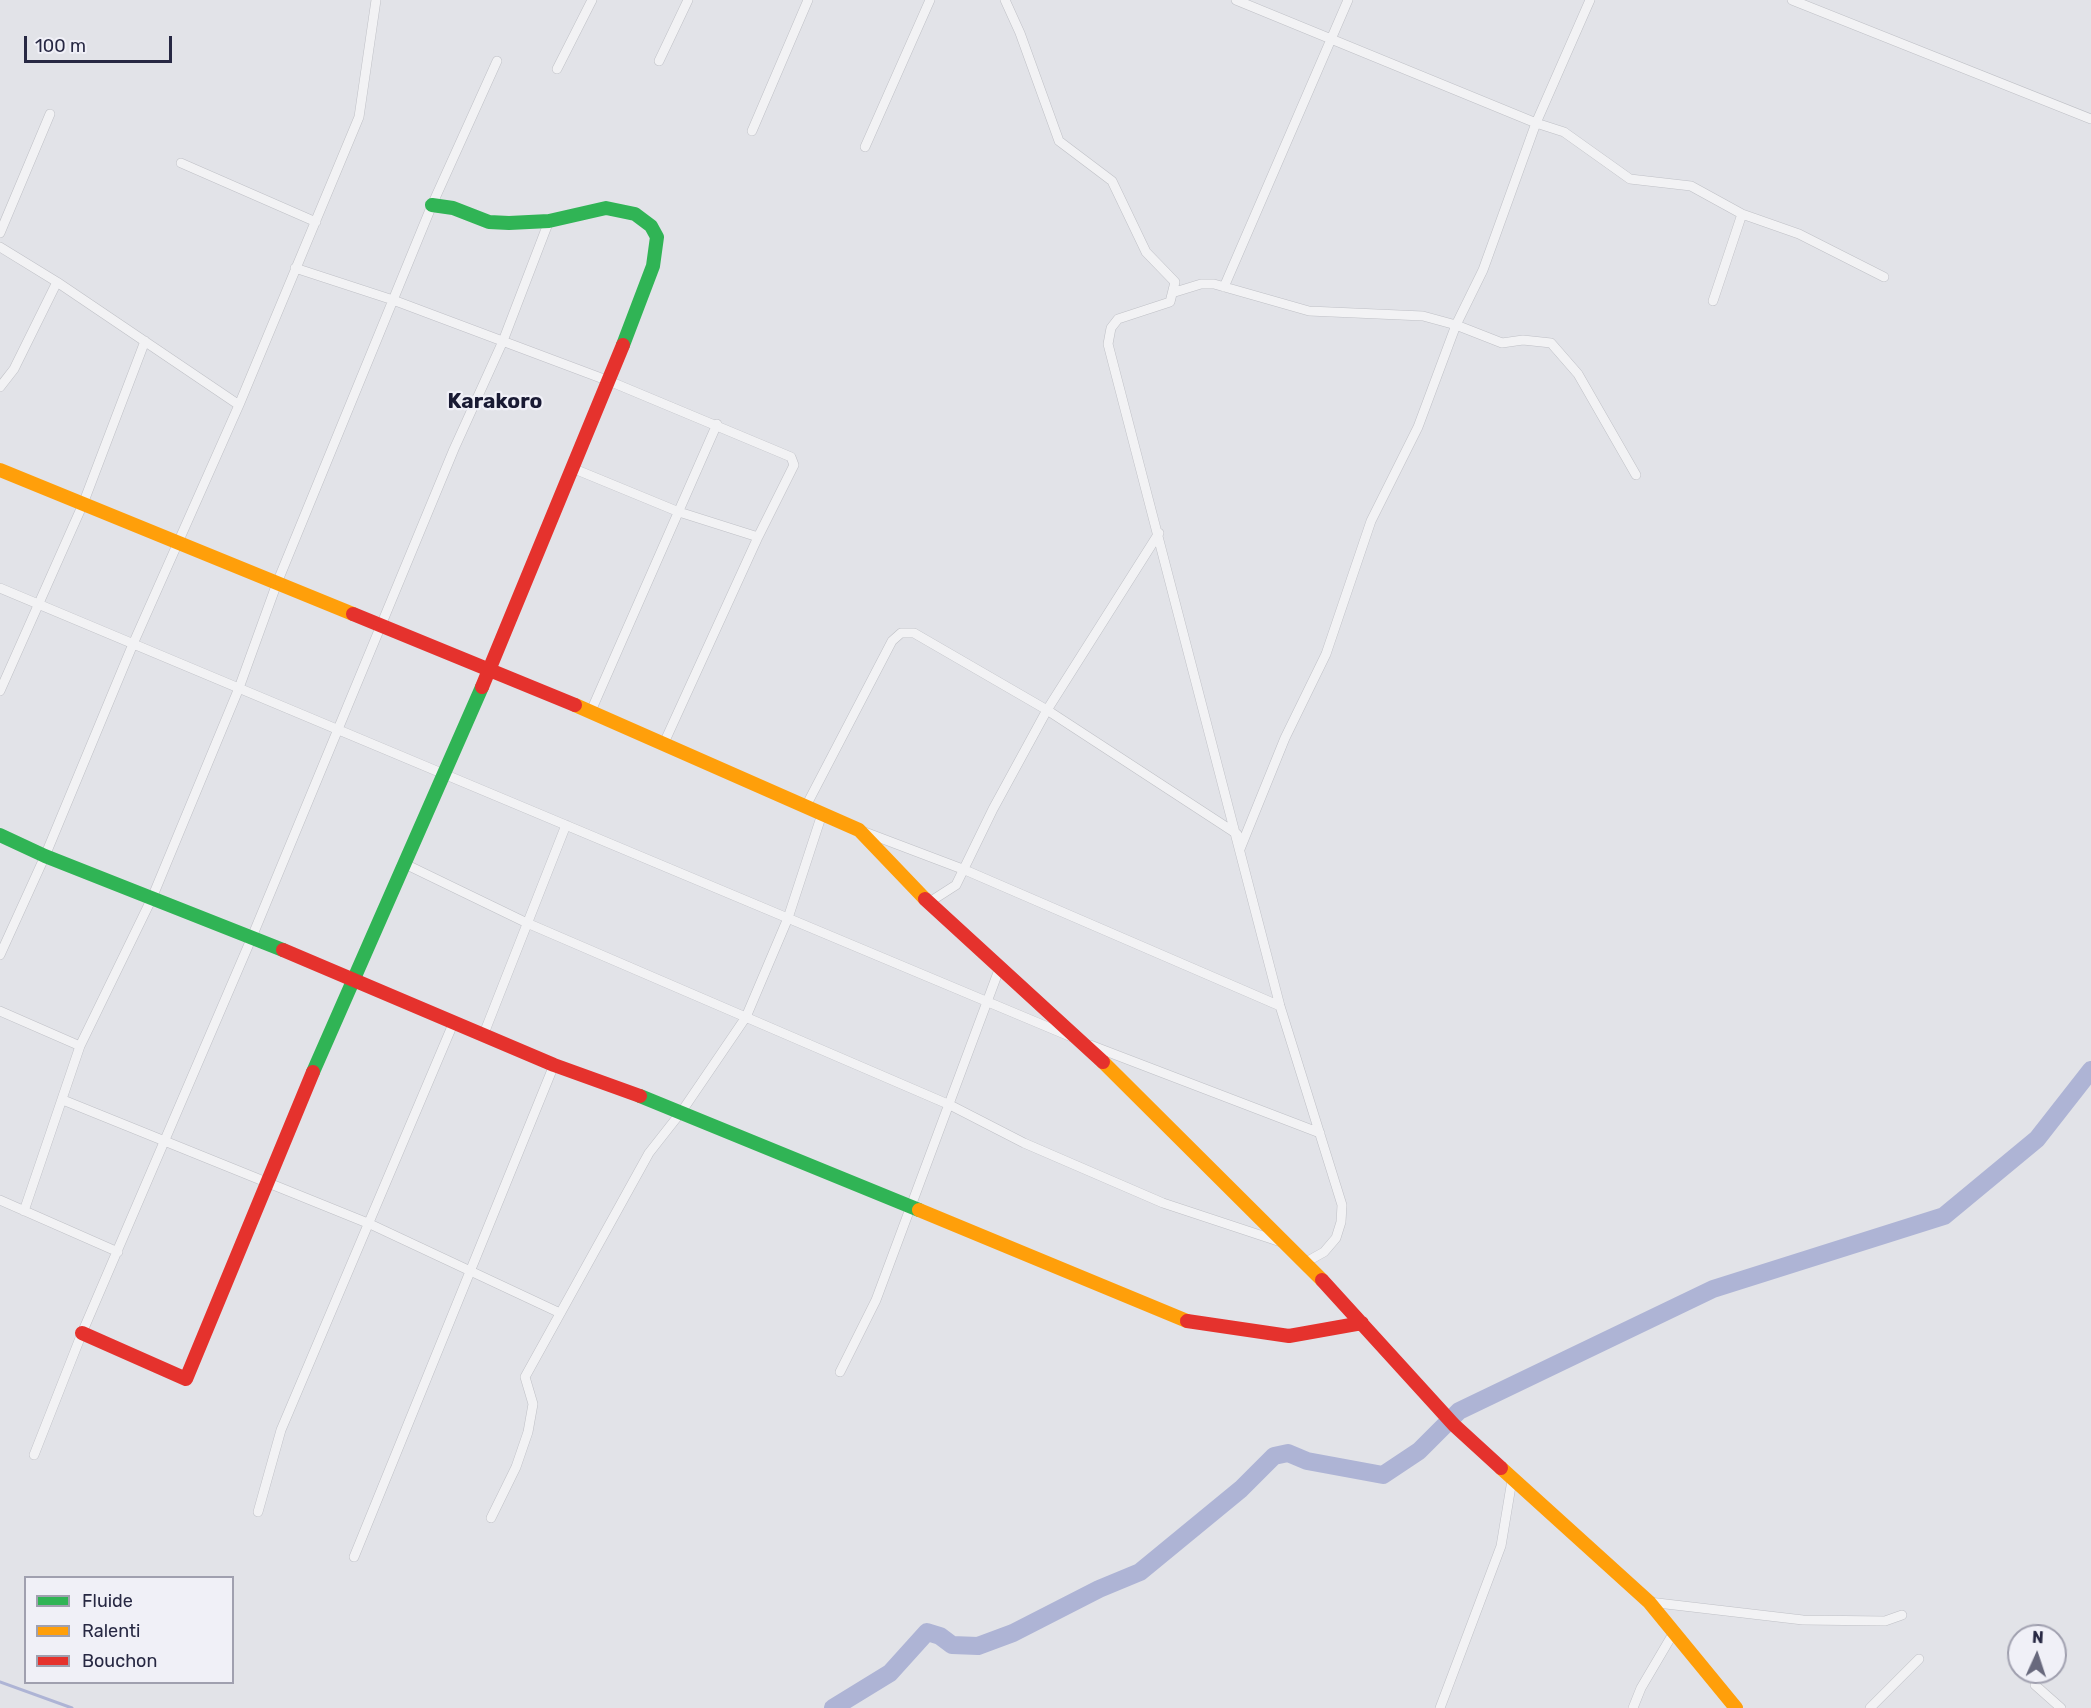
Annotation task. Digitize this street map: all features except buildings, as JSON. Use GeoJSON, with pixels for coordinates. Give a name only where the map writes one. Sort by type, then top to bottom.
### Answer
{"type":"FeatureCollection","features":[{"type":"Feature","properties":{"kind":"street"},"geometry":{"type":"LineString","coordinates":[[0,955],[45,856],[133,644],[239,405],[359,117],[376,0]]}},
{"type":"Feature","properties":{"kind":"street"},"geometry":{"type":"LineString","coordinates":[[557,69],[592,0]]}},
{"type":"Feature","properties":{"kind":"street"},"geometry":{"type":"LineString","coordinates":[[659,61],[688,0]]}},
{"type":"Feature","properties":{"kind":"street"},"geometry":{"type":"LineString","coordinates":[[752,131],[808,0]]}},
{"type":"Feature","properties":{"kind":"street"},"geometry":{"type":"LineString","coordinates":[[865,147],[930,0]]}},
{"type":"Feature","properties":{"kind":"street"},"geometry":{"type":"LineString","coordinates":[[1005,0],[1020,33],[1059,141],[1112,181],[1146,252],[1175,282],[1170,302],[1118,319],[1111,328],[1108,344],[1159,533],[1280,1006],[1342,1205],[1341,1222],[1336,1238],[1324,1252],[1306,1262]]}},
{"type":"Feature","properties":{"kind":"street"},"geometry":{"type":"LineString","coordinates":[[1236,0],[1536,123],[1564,132],[1630,179],[1691,186],[1742,214],[1799,234],[1884,277]]}},
{"type":"Feature","properties":{"kind":"street"},"geometry":{"type":"LineString","coordinates":[[1224,287],[1334,39],[1348,0]]}},
{"type":"Feature","properties":{"kind":"street"},"geometry":{"type":"LineString","coordinates":[[1240,849],[1285,738],[1326,654],[1371,522],[1418,427],[1456,325],[1483,270],[1536,123],[1590,0]]}},
{"type":"Feature","properties":{"kind":"street"},"geometry":{"type":"LineString","coordinates":[[1792,0],[2091,119]]}},
{"type":"Feature","properties":{"kind":"street"},"geometry":{"type":"LineString","coordinates":[[24,1211],[80,1046],[152,898],[239,688],[277,583],[432,205],[497,61]]}},
{"type":"Feature","properties":{"kind":"street"},"geometry":{"type":"LineString","coordinates":[[0,233],[50,114]]}},
{"type":"Feature","properties":{"kind":"street"},"geometry":{"type":"LineString","coordinates":[[181,163],[316,222]]}},
{"type":"Feature","properties":{"kind":"street"},"geometry":{"type":"LineString","coordinates":[[82,1333],[186,1379],[269,1184],[304,1093],[489,671],[609,381],[653,266],[657,237],[651,226],[635,214],[606,208],[549,221],[489,222],[453,208],[432,205]]}},
{"type":"Feature","properties":{"kind":"street"},"geometry":{"type":"LineString","coordinates":[[1713,301],[1742,214]]}},
{"type":"Feature","properties":{"kind":"street"},"geometry":{"type":"LineString","coordinates":[[34,1455],[82,1333],[252,937],[454,449],[503,341],[549,221]]}},
{"type":"Feature","properties":{"kind":"street"},"geometry":{"type":"LineString","coordinates":[[0,247],[57,282],[239,405]]}},
{"type":"Feature","properties":{"kind":"street"},"geometry":{"type":"LineString","coordinates":[[295,268],[393,300],[609,381],[717,424],[791,457],[794,465],[758,537],[664,743]]}},
{"type":"Feature","properties":{"kind":"street"},"geometry":{"type":"LineString","coordinates":[[0,387],[14,369],[57,282]]}},
{"type":"Feature","properties":{"kind":"street"},"geometry":{"type":"LineString","coordinates":[[1174,292],[1201,284],[1224,287],[1309,311],[1423,316],[1456,325],[1502,343],[1523,340],[1551,343],[1578,374],[1636,475]]}},
{"type":"Feature","properties":{"kind":"street"},"geometry":{"type":"LineString","coordinates":[[0,691],[83,504],[145,341]]}},
{"type":"Feature","properties":{"kind":"street"},"geometry":{"type":"LineString","coordinates":[[591,711],[717,424]]}},
{"type":"Feature","properties":{"kind":"street"},"geometry":{"type":"LineString","coordinates":[[572,468],[679,513],[758,537]]}},
{"type":"Feature","properties":{"kind":"street"},"geometry":{"type":"LineString","coordinates":[[0,470],[591,711],[859,830],[965,870],[1280,1006]]}},
{"type":"Feature","properties":{"kind":"street"},"geometry":{"type":"LineString","coordinates":[[928,903],[956,885],[993,809],[1047,710],[1159,533]]}},
{"type":"Feature","properties":{"kind":"street"},"geometry":{"type":"LineString","coordinates":[[0,588],[987,1002],[1320,1133]]}},
{"type":"Feature","properties":{"kind":"street"},"geometry":{"type":"LineString","coordinates":[[806,806],[891,641],[901,633],[914,633],[1047,710],[1237,834]]}},
{"type":"Feature","properties":{"kind":"street"},"geometry":{"type":"LineString","coordinates":[[491,1518],[516,1467],[528,1432],[533,1404],[525,1377],[650,1153],[746,1017],[788,918],[822,814]]}},
{"type":"Feature","properties":{"kind":"street"},"geometry":{"type":"LineString","coordinates":[[483,1036],[566,825]]}},
{"type":"Feature","properties":{"kind":"street"},"geometry":{"type":"LineString","coordinates":[[859,830],[928,903],[1082,1041],[1288,1244],[1450,1421],[1512,1480],[1649,1602],[1736,1708]]}},
{"type":"Feature","properties":{"kind":"street"},"geometry":{"type":"LineString","coordinates":[[0,836],[45,856],[252,937],[554,1065],[682,1110],[1185,1321],[1289,1336],[1362,1323]]}},
{"type":"Feature","properties":{"kind":"street"},"geometry":{"type":"LineString","coordinates":[[405,864],[527,923],[950,1106],[1024,1143],[1163,1203],[1288,1244]]}},
{"type":"Feature","properties":{"kind":"street"},"geometry":{"type":"LineString","coordinates":[[840,1372],[876,1300],[1000,967]]}},
{"type":"Feature","properties":{"kind":"street"},"geometry":{"type":"LineString","coordinates":[[0,1011],[80,1046]]}},
{"type":"Feature","properties":{"kind":"street"},"geometry":{"type":"LineString","coordinates":[[258,1512],[281,1430],[453,1024]]}},
{"type":"Feature","properties":{"kind":"street"},"geometry":{"type":"LineString","coordinates":[[354,1557],[554,1065]]}},
{"type":"Feature","properties":{"kind":"street"},"geometry":{"type":"LineString","coordinates":[[63,1100],[370,1224],[560,1313]]}},
{"type":"Feature","properties":{"kind":"street"},"geometry":{"type":"LineString","coordinates":[[0,1200],[117,1252]]}},
{"type":"Feature","properties":{"kind":"street"},"geometry":{"type":"LineString","coordinates":[[1440,1708],[1502,1546],[1512,1480]]}},
{"type":"Feature","properties":{"kind":"street"},"geometry":{"type":"LineString","coordinates":[[1649,1602],[1836,1622],[1885,1621],[1902,1615]]}},
{"type":"Feature","properties":{"kind":"street"},"geometry":{"type":"LineString","coordinates":[[1633,1708],[1641,1688],[1674,1632]]}},
{"type":"Feature","properties":{"kind":"street"},"geometry":{"type":"LineString","coordinates":[[1870,1708],[1919,1659]]}},
{"type":"Feature","properties":{"kind":"street"},"geometry":{"type":"LineString","coordinates":[[2035,1685],[2061,1708]]}},
{"type":"Feature","properties":{"kind":"waterway"},"geometry":{"type":"LineString","coordinates":[[833,1708],[890,1673],[927,1632],[940,1636],[952,1645],[978,1646],[1013,1633],[1099,1589],[1140,1572],[1241,1489],[1274,1456],[1288,1453],[1307,1461],[1383,1475],[1419,1451],[1459,1411],[1713,1289],[1944,1216],[2037,1139],[2091,1070]]}},
{"type":"Feature","properties":{"kind":"waterway"},"geometry":{"type":"LineString","coordinates":[[0,1682],[72,1708]]}},
{"type":"Feature","properties":{"kind":"traffic: fast"},"geometry":{"type":"LineString","coordinates":[[432,205],[453,208],[489,222],[509,223],[549,221],[606,208],[635,214],[651,226],[657,237],[653,266],[623,345]]}},
{"type":"Feature","properties":{"kind":"traffic: fast"},"geometry":{"type":"LineString","coordinates":[[313,1072],[482,687]]}},
{"type":"Feature","properties":{"kind":"traffic: fast"},"geometry":{"type":"LineString","coordinates":[[0,835],[45,856],[283,950]]}},
{"type":"Feature","properties":{"kind":"traffic: fast"},"geometry":{"type":"LineString","coordinates":[[640,1096],[919,1210]]}},
{"type":"Feature","properties":{"kind":"traffic: slow"},"geometry":{"type":"LineString","coordinates":[[0,470],[353,614]]}},
{"type":"Feature","properties":{"kind":"traffic: slow"},"geometry":{"type":"LineString","coordinates":[[575,705],[859,830],[925,899]]}},
{"type":"Feature","properties":{"kind":"traffic: slow"},"geometry":{"type":"LineString","coordinates":[[1103,1062],[1322,1280]]}},
{"type":"Feature","properties":{"kind":"traffic: slow"},"geometry":{"type":"LineString","coordinates":[[919,1210],[1187,1321]]}},
{"type":"Feature","properties":{"kind":"traffic: slow"},"geometry":{"type":"LineString","coordinates":[[1501,1468],[1649,1602],[1736,1708]]}},
{"type":"Feature","properties":{"kind":"traffic: jam"},"geometry":{"type":"LineString","coordinates":[[482,687],[623,345]]}},
{"type":"Feature","properties":{"kind":"traffic: jam"},"geometry":{"type":"LineString","coordinates":[[353,614],[575,705]]}},
{"type":"Feature","properties":{"kind":"traffic: jam"},"geometry":{"type":"LineString","coordinates":[[925,899],[1103,1062]]}},
{"type":"Feature","properties":{"kind":"traffic: jam"},"geometry":{"type":"LineString","coordinates":[[283,950],[554,1065],[640,1096]]}},
{"type":"Feature","properties":{"kind":"traffic: jam"},"geometry":{"type":"LineString","coordinates":[[82,1333],[186,1379],[313,1072]]}},
{"type":"Feature","properties":{"kind":"traffic: jam"},"geometry":{"type":"LineString","coordinates":[[1322,1280],[1454,1425],[1501,1468]]}},
{"type":"Feature","properties":{"kind":"traffic: jam"},"geometry":{"type":"LineString","coordinates":[[1187,1321],[1289,1336],[1362,1323]]}},
{"type":"Feature","properties":{"kind":"district","name":"Karakoro"},"geometry":{"type":"Point","coordinates":[495,402]}}]}
